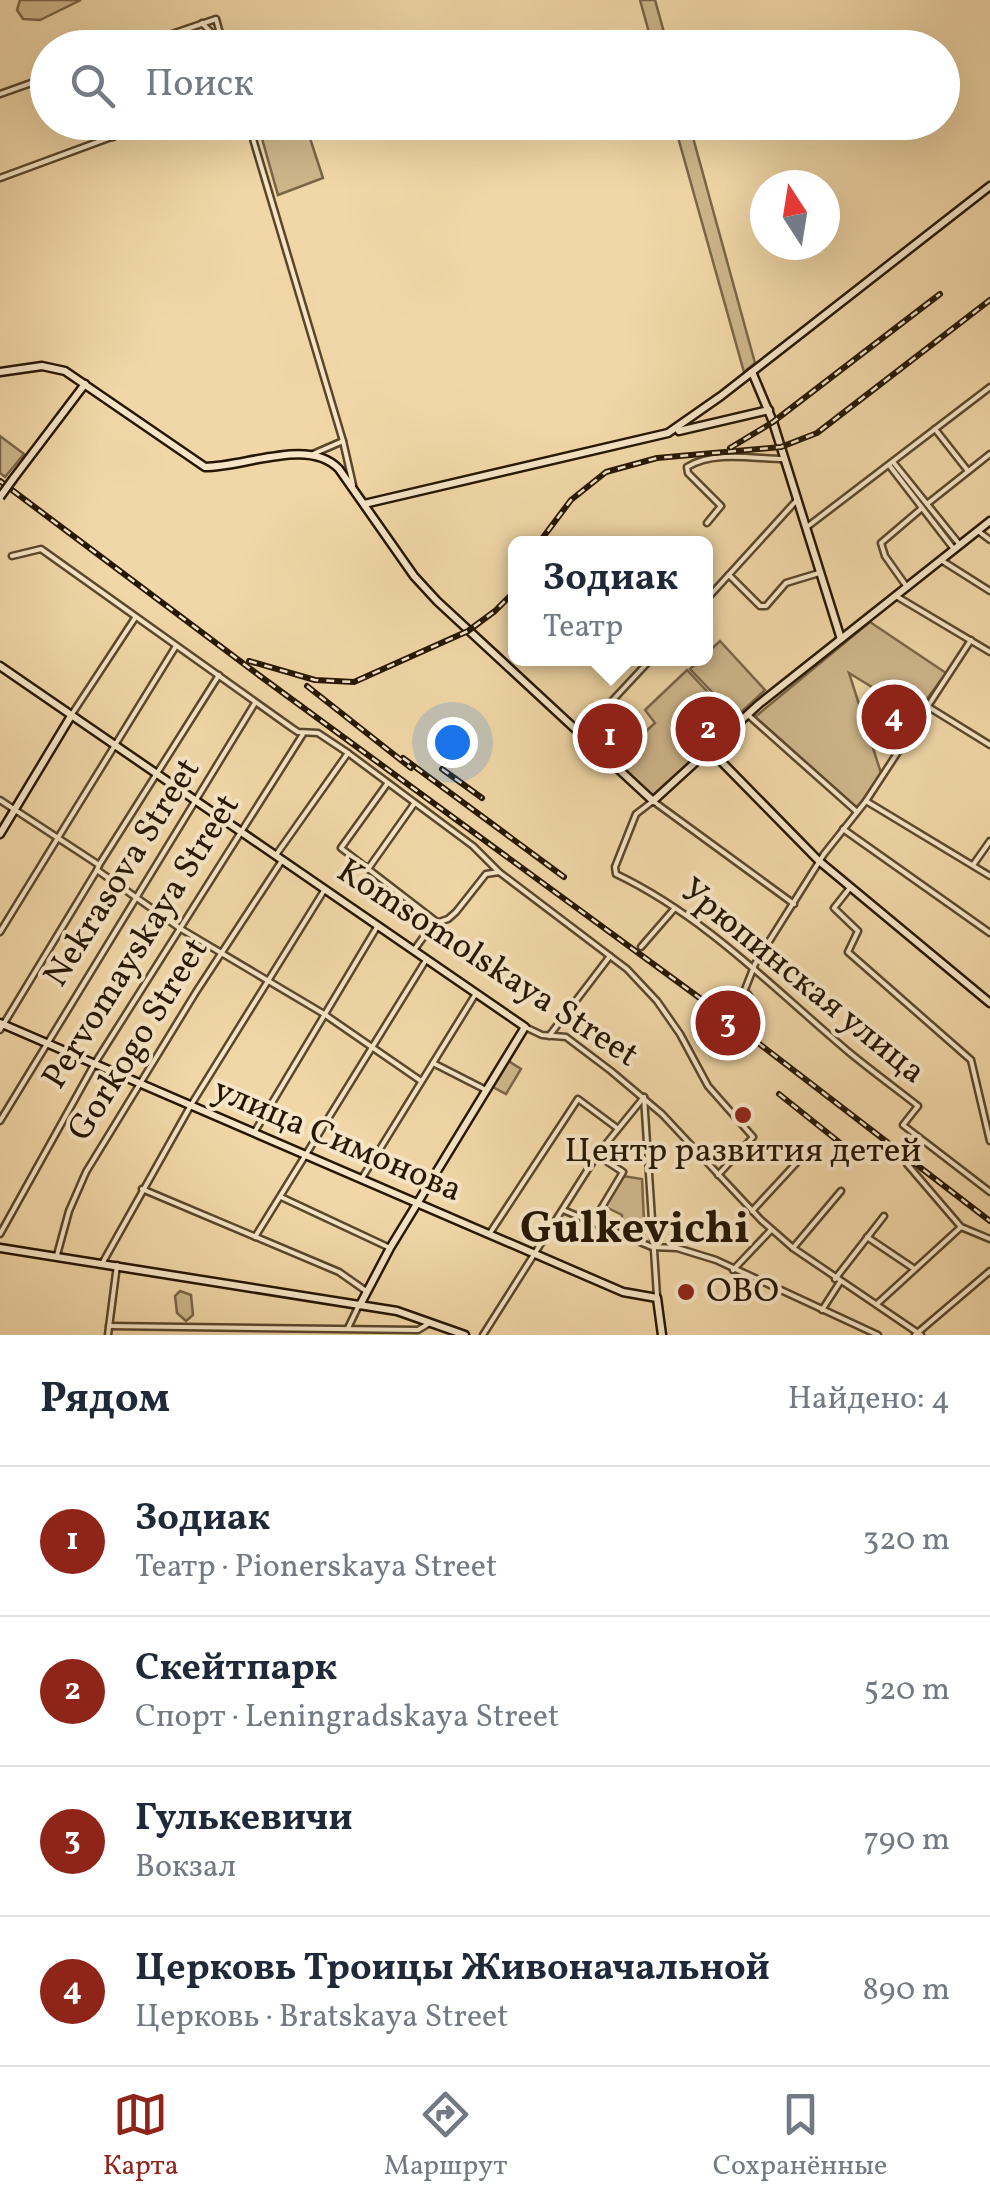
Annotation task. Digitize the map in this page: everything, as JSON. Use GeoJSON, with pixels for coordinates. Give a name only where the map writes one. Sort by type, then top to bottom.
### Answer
{"type":"FeatureCollection","features":[{"type":"Feature","properties":{"kind":"street"},"geometry":{"type":"LineString","coordinates":[[182,30],[216,19],[219,30]]}},
{"type":"Feature","properties":{"kind":"street"},"geometry":{"type":"LineString","coordinates":[[202,23],[208,30]]}},
{"type":"Feature","properties":{"kind":"street"},"geometry":{"type":"LineString","coordinates":[[0,94],[30,83]]}},
{"type":"Feature","properties":{"kind":"street"},"geometry":{"type":"LineString","coordinates":[[0,178],[107,140]]}},
{"type":"Feature","properties":{"kind":"street"},"geometry":{"type":"LineString","coordinates":[[253,140],[354,489]]}},
{"type":"Feature","properties":{"kind":"street"},"geometry":{"type":"LineString","coordinates":[[668,433],[990,186]]}},
{"type":"Feature","properties":{"kind":"street"},"geometry":{"type":"LineString","coordinates":[[0,372],[26,367],[55,368],[85,384],[205,466],[313,454],[333,463],[414,576],[508,666]]}},
{"type":"Feature","properties":{"kind":"street"},"geometry":{"type":"LineString","coordinates":[[752,372],[769,410],[841,639]]}},
{"type":"Feature","properties":{"kind":"street"},"geometry":{"type":"LineString","coordinates":[[0,497],[85,384]]}},
{"type":"Feature","properties":{"kind":"street"},"geometry":{"type":"LineString","coordinates":[[805,529],[990,387]]}},
{"type":"Feature","properties":{"kind":"street"},"geometry":{"type":"LineString","coordinates":[[364,504],[769,410]]}},
{"type":"Feature","properties":{"kind":"street"},"geometry":{"type":"LineString","coordinates":[[935,430],[968,472]]}},
{"type":"Feature","properties":{"kind":"street"},"geometry":{"type":"LineString","coordinates":[[313,454],[343,441]]}},
{"type":"Feature","properties":{"kind":"street"},"geometry":{"type":"LineString","coordinates":[[907,587],[881,542],[990,454]]}},
{"type":"Feature","properties":{"kind":"street"},"geometry":{"type":"LineString","coordinates":[[708,523],[720,506],[687,468],[702,461],[759,455],[784,459]]}},
{"type":"Feature","properties":{"kind":"street"},"geometry":{"type":"LineString","coordinates":[[891,463],[957,547]]}},
{"type":"Feature","properties":{"kind":"street"},"geometry":{"type":"LineString","coordinates":[[713,592],[796,501]]}},
{"type":"Feature","properties":{"kind":"street"},"geometry":{"type":"LineString","coordinates":[[653,801],[747,714],[990,522]]}},
{"type":"Feature","properties":{"kind":"street"},"geometry":{"type":"LineString","coordinates":[[978,531],[990,540]]}},
{"type":"Feature","properties":{"kind":"street"},"geometry":{"type":"LineString","coordinates":[[12,556],[41,549],[292,728],[318,733],[348,753],[473,846],[496,872],[627,969],[657,1001],[686,1042],[708,1086],[753,1137],[718,1175]]}},
{"type":"Feature","properties":{"kind":"street"},"geometry":{"type":"LineString","coordinates":[[941,560],[990,591]]}},
{"type":"Feature","properties":{"kind":"street"},"geometry":{"type":"LineString","coordinates":[[729,575],[750,597],[766,606],[786,583],[819,572]]}},
{"type":"Feature","properties":{"kind":"street"},"geometry":{"type":"LineString","coordinates":[[896,596],[990,652]]}},
{"type":"Feature","properties":{"kind":"street"},"geometry":{"type":"LineString","coordinates":[[0,834],[70,716],[135,618]]}},
{"type":"Feature","properties":{"kind":"street"},"geometry":{"type":"LineString","coordinates":[[744,992],[754,968],[819,861],[866,801],[971,640]]}},
{"type":"Feature","properties":{"kind":"street"},"geometry":{"type":"LineString","coordinates":[[0,932],[176,646]]}},
{"type":"Feature","properties":{"kind":"street","name":"Komsomolskaya Street"},"geometry":{"type":"LineString","coordinates":[[0,666],[525,1027],[549,1037],[566,1037],[644,1097],[771,1230],[918,1334]]}},
{"type":"Feature","properties":{"kind":"street"},"geometry":{"type":"LineString","coordinates":[[508,666],[653,801],[794,904]]}},
{"type":"Feature","properties":{"kind":"street"},"geometry":{"type":"LineString","coordinates":[[582,733],[645,666]]}},
{"type":"Feature","properties":{"kind":"street"},"geometry":{"type":"LineString","coordinates":[[1,1026],[219,675]]}},
{"type":"Feature","properties":{"kind":"street","name":"Nekrasova Street"},"geometry":{"type":"LineString","coordinates":[[0,1121],[256,702]]}},
{"type":"Feature","properties":{"kind":"street"},"geometry":{"type":"LineString","coordinates":[[927,706],[990,745]]}},
{"type":"Feature","properties":{"kind":"street"},"geometry":{"type":"LineString","coordinates":[[747,714],[856,811]]}},
{"type":"Feature","properties":{"kind":"street","name":"Pervomayskaya Street"},"geometry":{"type":"LineString","coordinates":[[0,1234],[94,1063],[304,732]]}},
{"type":"Feature","properties":{"kind":"street"},"geometry":{"type":"LineString","coordinates":[[709,749],[819,861],[990,1004]]}},
{"type":"Feature","properties":{"kind":"street","name":"Gorkogo Street"},"geometry":{"type":"LineString","coordinates":[[57,1256],[69,1211],[86,1172],[348,753]]}},
{"type":"Feature","properties":{"kind":"street"},"geometry":{"type":"LineString","coordinates":[[388,783],[340,848],[437,922]]}},
{"type":"Feature","properties":{"kind":"street"},"geometry":{"type":"LineString","coordinates":[[0,800],[58,836],[181,929],[324,1014],[420,1081]]}},
{"type":"Feature","properties":{"kind":"street","name":"Урюпинская улица"},"geometry":{"type":"LineString","coordinates":[[653,801],[636,814],[615,872],[675,908],[754,968],[918,1106],[903,1125],[990,1192]]}},
{"type":"Feature","properties":{"kind":"street"},"geometry":{"type":"LineString","coordinates":[[866,801],[990,876]]}},
{"type":"Feature","properties":{"kind":"street"},"geometry":{"type":"LineString","coordinates":[[368,869],[414,804]]}},
{"type":"Feature","properties":{"kind":"street"},"geometry":{"type":"LineString","coordinates":[[843,828],[990,933]]}},
{"type":"Feature","properties":{"kind":"street"},"geometry":{"type":"LineString","coordinates":[[973,865],[990,841]]}},
{"type":"Feature","properties":{"kind":"street"},"geometry":{"type":"LineString","coordinates":[[414,950],[437,922],[456,912],[478,883],[496,872]]}},
{"type":"Feature","properties":{"kind":"street"},"geometry":{"type":"LineString","coordinates":[[850,887],[834,908],[858,931],[848,952],[971,1060],[990,1142]]}},
{"type":"Feature","properties":{"kind":"street"},"geometry":{"type":"LineString","coordinates":[[103,1262],[142,1188],[325,889]]}},
{"type":"Feature","properties":{"kind":"street"},"geometry":{"type":"LineString","coordinates":[[642,948],[675,908]]}},
{"type":"Feature","properties":{"kind":"street"},"geometry":{"type":"LineString","coordinates":[[254,1133],[378,926]]}},
{"type":"Feature","properties":{"kind":"street"},"geometry":{"type":"LineString","coordinates":[[549,1037],[610,956]]}},
{"type":"Feature","properties":{"kind":"street"},"geometry":{"type":"LineString","coordinates":[[256,1237],[426,960]]}},
{"type":"Feature","properties":{"kind":"street"},"geometry":{"type":"LineString","coordinates":[[362,1178],[475,994]]}},
{"type":"Feature","properties":{"kind":"street","name":"улица Симонова"},"geometry":{"type":"LineString","coordinates":[[1,1026],[141,1082],[623,1292],[657,1298]]}},
{"type":"Feature","properties":{"kind":"street"},"geometry":{"type":"LineString","coordinates":[[348,1328],[390,1248],[525,1027]]}},
{"type":"Feature","properties":{"kind":"street"},"geometry":{"type":"LineString","coordinates":[[432,1063],[486,1090]]}},
{"type":"Feature","properties":{"kind":"street"},"geometry":{"type":"LineString","coordinates":[[483,1335],[598,1155],[644,1097]]}},
{"type":"Feature","properties":{"kind":"street"},"geometry":{"type":"LineString","coordinates":[[644,1097],[652,1246],[662,1335]]}},
{"type":"Feature","properties":{"kind":"street"},"geometry":{"type":"LineString","coordinates":[[490,1234],[578,1099],[617,1128]]}},
{"type":"Feature","properties":{"kind":"street"},"geometry":{"type":"LineString","coordinates":[[593,1222],[623,1172],[598,1155]]}},
{"type":"Feature","properties":{"kind":"street"},"geometry":{"type":"LineString","coordinates":[[752,1211],[800,1160]]}},
{"type":"Feature","properties":{"kind":"street"},"geometry":{"type":"LineString","coordinates":[[907,1164],[961,1227],[990,1239]]}},
{"type":"Feature","properties":{"kind":"street"},"geometry":{"type":"LineString","coordinates":[[142,1188],[339,1272],[366,1292]]}},
{"type":"Feature","properties":{"kind":"street"},"geometry":{"type":"LineString","coordinates":[[793,1248],[840,1191]]}},
{"type":"Feature","properties":{"kind":"street"},"geometry":{"type":"LineString","coordinates":[[281,1196],[390,1248]]}},
{"type":"Feature","properties":{"kind":"street"},"geometry":{"type":"LineString","coordinates":[[563,1210],[652,1246],[676,1248],[716,1260],[878,1335]]}},
{"type":"Feature","properties":{"kind":"street"},"geometry":{"type":"LineString","coordinates":[[822,1310],[837,1280],[884,1216]]}},
{"type":"Feature","properties":{"kind":"street"},"geometry":{"type":"LineString","coordinates":[[878,1303],[961,1227]]}},
{"type":"Feature","properties":{"kind":"street"},"geometry":{"type":"LineString","coordinates":[[733,1270],[771,1230]]}},
{"type":"Feature","properties":{"kind":"street"},"geometry":{"type":"LineString","coordinates":[[867,1237],[915,1269]]}},
{"type":"Feature","properties":{"kind":"street"},"geometry":{"type":"LineString","coordinates":[[0,1248],[360,1304],[430,1320],[464,1335]]}},
{"type":"Feature","properties":{"kind":"street"},"geometry":{"type":"LineString","coordinates":[[108,1335],[117,1266]]}},
{"type":"Feature","properties":{"kind":"street"},"geometry":{"type":"LineString","coordinates":[[918,1334],[990,1271]]}},
{"type":"Feature","properties":{"kind":"street"},"geometry":{"type":"LineString","coordinates":[[109,1326],[418,1330],[430,1320]]}},
{"type":"Feature","properties":{"kind":"shaded area"},"geometry":{"type":"Polygon","coordinates":[[[20,0],[81,0],[40,20],[23,19],[17,10],[20,0]]]}},
{"type":"Feature","properties":{"kind":"shaded area"},"geometry":{"type":"Polygon","coordinates":[[[640,0],[655,0],[663,30],[648,30],[640,0]]]}},
{"type":"Feature","properties":{"kind":"shaded area"},"geometry":{"type":"Polygon","coordinates":[[[262,140],[311,140],[323,178],[278,195],[262,140]]]}},
{"type":"Feature","properties":{"kind":"shaded area"},"geometry":{"type":"Polygon","coordinates":[[[679,140],[694,140],[755,363],[744,372],[679,140]]]}},
{"type":"Feature","properties":{"kind":"shaded area"},"geometry":{"type":"Polygon","coordinates":[[[0,436],[24,454],[5,477],[0,473],[0,436]]]}},
{"type":"Feature","properties":{"kind":"shaded area"},"geometry":{"type":"Polygon","coordinates":[[[870,622],[946,673],[916,714],[849,673],[881,773],[856,807],[755,717],[870,622]]]}},
{"type":"Feature","properties":{"kind":"shaded area"},"geometry":{"type":"Polygon","coordinates":[[[720,641],[765,690],[736,717],[690,669],[713,666],[713,648],[720,641]]]}},
{"type":"Feature","properties":{"kind":"shaded area"},"geometry":{"type":"Polygon","coordinates":[[[687,670],[735,721],[652,796],[615,759],[655,723],[645,710],[687,670]]]}},
{"type":"Feature","properties":{"kind":"shaded area"},"geometry":{"type":"Polygon","coordinates":[[[507,1060],[521,1069],[506,1094],[491,1086],[507,1060]]]}},
{"type":"Feature","properties":{"kind":"shaded area"},"geometry":{"type":"Polygon","coordinates":[[[623,1176],[642,1179],[645,1242],[622,1233],[622,1215],[604,1206],[623,1176]]]}},
{"type":"Feature","properties":{"kind":"shaded area"},"geometry":{"type":"Polygon","coordinates":[[[180,1291],[191,1295],[193,1315],[186,1321],[177,1313],[175,1296],[180,1291]]]}},
{"type":"Feature","properties":{"kind":"railway"},"geometry":{"type":"LineString","coordinates":[[730,448],[773,422],[940,294]]}},
{"type":"Feature","properties":{"kind":"railway"},"geometry":{"type":"LineString","coordinates":[[544,536],[571,500],[606,472],[657,458],[781,447],[817,433],[990,300]]}},
{"type":"Feature","properties":{"kind":"railway"},"geometry":{"type":"LineString","coordinates":[[0,481],[697,996],[990,1221]]}},
{"type":"Feature","properties":{"kind":"railway"},"geometry":{"type":"LineString","coordinates":[[249,661],[315,680],[354,682],[468,631],[508,598]]}},
{"type":"Feature","properties":{"kind":"railway"},"geometry":{"type":"LineString","coordinates":[[307,686],[411,768]]}},
{"type":"Feature","properties":{"kind":"railway"},"geometry":{"type":"LineString","coordinates":[[403,758],[564,877]]}},
{"type":"Feature","properties":{"kind":"railway"},"geometry":{"type":"LineString","coordinates":[[442,769],[482,798]]}},
{"type":"Feature","properties":{"kind":"railway"},"geometry":{"type":"LineString","coordinates":[[779,1094],[859,1158]]}},
{"type":"Feature","properties":{"kind":"place","name":"Церковь Троицы Живоначальной"},"geometry":{"type":"Point","coordinates":[894,717]}},
{"type":"Feature","properties":{"kind":"place","name":"Скейтпарк"},"geometry":{"type":"Point","coordinates":[708,729]}},
{"type":"Feature","properties":{"kind":"place","name":"Зодиак"},"geometry":{"type":"Point","coordinates":[610,736]}},
{"type":"Feature","properties":{"kind":"place","name":"Гулькевичи"},"geometry":{"type":"Point","coordinates":[728,1023]}},
{"type":"Feature","properties":{"kind":"place","name":"Центр развития детей"},"geometry":{"type":"Point","coordinates":[743,1115]}},
{"type":"Feature","properties":{"kind":"place","name":"ОВО"},"geometry":{"type":"Point","coordinates":[686,1292]}},
{"type":"Feature","properties":{"kind":"district","name":"Gulkevichi"},"geometry":{"type":"Point","coordinates":[635,1230]}}]}
